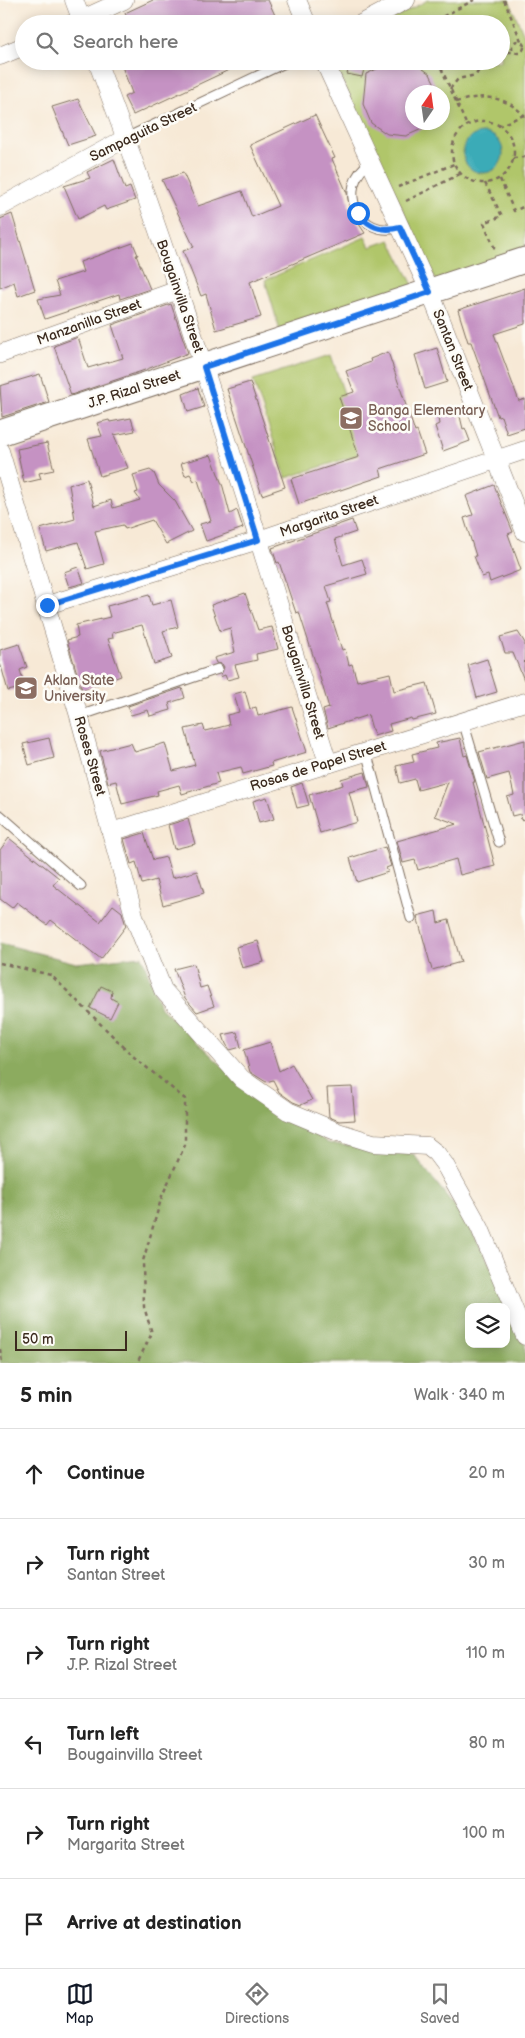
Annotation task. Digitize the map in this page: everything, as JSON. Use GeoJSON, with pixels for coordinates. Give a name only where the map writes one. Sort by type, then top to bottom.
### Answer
{"type":"FeatureCollection","features":[{"type":"Feature","properties":{"kind":"main road","name":"J.P. Rizal Street"},"geometry":{"type":"LineString","coordinates":[[433,299],[525,260]]}},
{"type":"Feature","properties":{"kind":"main road","name":"J.P. Rizal Street"},"geometry":{"type":"LineString","coordinates":[[0,447],[206,374],[433,299],[525,276]]}},
{"type":"Feature","properties":{"kind":"main road","name":"J.P. Rizal Street"},"geometry":{"type":"LineString","coordinates":[[0,433],[206,374]]}},
{"type":"Feature","properties":{"kind":"street"},"geometry":{"type":"LineString","coordinates":[[74,0],[77,15]]}},
{"type":"Feature","properties":{"kind":"street"},"geometry":{"type":"LineString","coordinates":[[93,15],[124,0]]}},
{"type":"Feature","properties":{"kind":"street"},"geometry":{"type":"LineString","coordinates":[[297,0],[303,15]]}},
{"type":"Feature","properties":{"kind":"street"},"geometry":{"type":"LineString","coordinates":[[378,15],[406,0]]}},
{"type":"Feature","properties":{"kind":"street"},"geometry":{"type":"LineString","coordinates":[[0,56],[15,50]]}},
{"type":"Feature","properties":{"kind":"street","name":"Bougainvilla Street"},"geometry":{"type":"LineString","coordinates":[[100,70],[126,138],[206,374],[328,763]]}},
{"type":"Feature","properties":{"kind":"street","name":"Santan Street"},"geometry":{"type":"LineString","coordinates":[[328,70],[372,162],[433,299],[525,532]]}},
{"type":"Feature","properties":{"kind":"street","name":"Sampaguita Street"},"geometry":{"type":"LineString","coordinates":[[0,207],[126,138]]}},
{"type":"Feature","properties":{"kind":"street","name":"Manzanilla Street"},"geometry":{"type":"LineString","coordinates":[[0,354],[178,290]]}},
{"type":"Feature","properties":{"kind":"street","name":"Margarita Street"},"geometry":{"type":"LineString","coordinates":[[47,605],[258,540],[525,450]]}},
{"type":"Feature","properties":{"kind":"street","name":"Roses Street"},"geometry":{"type":"LineString","coordinates":[[0,451],[47,605],[136,919],[163,990],[242,1079],[288,1111],[338,1132],[373,1143],[427,1146],[436,1153],[445,1165],[480,1228],[525,1336]]}},
{"type":"Feature","properties":{"kind":"street","name":"Rosas de Papel Street"},"geometry":{"type":"LineString","coordinates":[[111,832],[525,702]]}},
{"type":"Feature","properties":{"kind":"lane","name":"Sampaguita Street"},"geometry":{"type":"LineString","coordinates":[[126,138],[270,70]]}},
{"type":"Feature","properties":{"kind":"lane"},"geometry":{"type":"LineString","coordinates":[[372,162],[362,168],[354,181],[352,195],[355,206],[362,219],[372,225],[386,229],[400,227]]}},
{"type":"Feature","properties":{"kind":"lane"},"geometry":{"type":"LineString","coordinates":[[79,716],[218,669]]}},
{"type":"Feature","properties":{"kind":"lane"},"geometry":{"type":"LineString","coordinates":[[462,721],[499,842]]}},
{"type":"Feature","properties":{"kind":"lane"},"geometry":{"type":"LineString","coordinates":[[366,751],[411,918]]}},
{"type":"Feature","properties":{"kind":"lane"},"geometry":{"type":"LineString","coordinates":[[0,816],[81,886]]}},
{"type":"Feature","properties":{"kind":"path"},"geometry":{"type":"LineString","coordinates":[[445,15],[474,0]]}},
{"type":"Feature","properties":{"kind":"path"},"geometry":{"type":"LineString","coordinates":[[504,0],[524,46]]}},
{"type":"Feature","properties":{"kind":"path"},"geometry":{"type":"LineString","coordinates":[[515,53],[512,50],[513,44],[518,41],[524,46]]}},
{"type":"Feature","properties":{"kind":"path"},"geometry":{"type":"LineString","coordinates":[[510,52],[521,52],[524,46]]}},
{"type":"Feature","properties":{"kind":"path"},"geometry":{"type":"LineString","coordinates":[[442,70],[448,85]]}},
{"type":"Feature","properties":{"kind":"path"},"geometry":{"type":"LineString","coordinates":[[467,126],[450,89],[458,79],[476,75],[479,70]]}},
{"type":"Feature","properties":{"kind":"path"},"geometry":{"type":"LineString","coordinates":[[456,102],[474,97],[492,97],[510,103],[525,115],[498,126]]}},
{"type":"Feature","properties":{"kind":"path"},"geometry":{"type":"LineString","coordinates":[[482,122],[498,126],[511,140],[513,158],[506,173],[500,178],[485,183],[476,182],[460,174],[454,164],[452,152],[453,143],[461,130],[467,126],[482,122]]}},
{"type":"Feature","properties":{"kind":"path"},"geometry":{"type":"LineString","coordinates":[[513,158],[525,157]]}},
{"type":"Feature","properties":{"kind":"path"},"geometry":{"type":"LineString","coordinates":[[397,188],[454,164]]}},
{"type":"Feature","properties":{"kind":"path"},"geometry":{"type":"LineString","coordinates":[[405,201],[460,174]]}},
{"type":"Feature","properties":{"kind":"path"},"geometry":{"type":"LineString","coordinates":[[500,178],[514,211],[525,206]]}},
{"type":"Feature","properties":{"kind":"path"},"geometry":{"type":"LineString","coordinates":[[485,183],[502,216],[484,223],[497,252]]}},
{"type":"Feature","properties":{"kind":"path"},"geometry":{"type":"LineString","coordinates":[[0,964],[51,976],[134,1057],[185,1099],[185,1145],[162,1196],[143,1261],[144,1307],[152,1333],[137,1363]]}},
{"type":"Feature","properties":{"kind":"path"},"geometry":{"type":"LineString","coordinates":[[0,1349],[2,1363]]}},
{"type":"Feature","properties":{"kind":"green space"},"geometry":{"type":"Polygon","coordinates":[[[428,0],[509,0],[525,37],[525,252],[438,285],[337,70],[510,70],[510,15],[399,15],[428,0]]]}},
{"type":"Feature","properties":{"kind":"green space"},"geometry":{"type":"Polygon","coordinates":[[[365,237],[370,247],[390,240],[415,289],[280,331],[265,280],[365,237]]]}},
{"type":"Feature","properties":{"kind":"green space"},"geometry":{"type":"Polygon","coordinates":[[[331,355],[364,453],[286,478],[253,380],[331,355]]]}},
{"type":"Feature","properties":{"kind":"green space"},"geometry":{"type":"Polygon","coordinates":[[[0,943],[76,963],[142,956],[160,1007],[231,1074],[328,1143],[414,1155],[465,1219],[525,1328],[525,1363],[0,1363],[0,943]]]}},
{"type":"Feature","properties":{"kind":"water"},"geometry":{"type":"Polygon","coordinates":[[[487,133],[494,136],[500,142],[503,153],[502,161],[494,170],[487,173],[479,173],[472,170],[464,161],[463,149],[466,142],[475,134],[487,133]]]}},
{"type":"Feature","properties":{"kind":"building"},"geometry":{"type":"Polygon","coordinates":[[[153,0],[268,0],[275,15],[126,15],[125,13],[153,0]]]}},
{"type":"Feature","properties":{"kind":"building"},"geometry":{"type":"Polygon","coordinates":[[[123,70],[229,70],[133,115],[124,97],[132,93],[123,70]]]}},
{"type":"Feature","properties":{"kind":"building"},"geometry":{"type":"Polygon","coordinates":[[[348,70],[364,70],[362,77],[347,74],[348,70]]]}},
{"type":"Feature","properties":{"kind":"building"},"geometry":{"type":"Polygon","coordinates":[[[375,70],[425,70],[430,74],[436,85],[405,85],[405,130],[420,130],[406,136],[387,134],[371,123],[363,104],[366,74],[375,70]]]}},
{"type":"Feature","properties":{"kind":"building"},"geometry":{"type":"Polygon","coordinates":[[[78,99],[96,136],[68,145],[52,107],[78,99]]]}},
{"type":"Feature","properties":{"kind":"building"},"geometry":{"type":"Polygon","coordinates":[[[315,115],[335,158],[332,159],[347,193],[350,211],[365,233],[250,282],[261,317],[216,330],[206,294],[201,296],[183,251],[194,247],[162,180],[183,173],[198,206],[242,191],[252,217],[278,206],[250,145],[315,115]]]}},
{"type":"Feature","properties":{"kind":"building"},"geometry":{"type":"Polygon","coordinates":[[[114,159],[125,189],[130,187],[135,200],[106,210],[104,206],[78,219],[64,186],[90,178],[87,172],[114,159]]]}},
{"type":"Feature","properties":{"kind":"building"},"geometry":{"type":"Polygon","coordinates":[[[12,214],[35,290],[18,296],[14,282],[0,288],[0,219],[12,214]]]}},
{"type":"Feature","properties":{"kind":"building"},"geometry":{"type":"Polygon","coordinates":[[[133,243],[150,289],[120,299],[119,294],[45,319],[38,299],[60,295],[55,281],[83,272],[80,262],[133,243]]]}},
{"type":"Feature","properties":{"kind":"building"},"geometry":{"type":"Polygon","coordinates":[[[525,288],[525,324],[494,334],[519,401],[525,399],[525,428],[507,434],[501,416],[498,417],[471,342],[468,342],[458,310],[525,288]]]}},
{"type":"Feature","properties":{"kind":"building"},"geometry":{"type":"Polygon","coordinates":[[[171,304],[188,353],[71,395],[54,346],[78,337],[88,368],[123,358],[112,325],[171,304]]]}},
{"type":"Feature","properties":{"kind":"building"},"geometry":{"type":"Polygon","coordinates":[[[437,348],[447,382],[425,389],[415,355],[437,348]]]}},
{"type":"Feature","properties":{"kind":"building"},"geometry":{"type":"Polygon","coordinates":[[[388,352],[415,432],[417,431],[425,454],[380,469],[382,476],[299,504],[291,479],[359,457],[339,397],[354,392],[346,371],[371,362],[370,359],[388,352]]]}},
{"type":"Feature","properties":{"kind":"building"},"geometry":{"type":"Polygon","coordinates":[[[40,374],[49,402],[2,417],[0,386],[40,374]]]}},
{"type":"Feature","properties":{"kind":"building"},"geometry":{"type":"Polygon","coordinates":[[[250,382],[285,487],[262,495],[227,389],[250,382]]]}},
{"type":"Feature","properties":{"kind":"building"},"geometry":{"type":"Polygon","coordinates":[[[198,388],[204,407],[188,412],[183,394],[198,388]]]}},
{"type":"Feature","properties":{"kind":"building"},"geometry":{"type":"Polygon","coordinates":[[[458,408],[463,429],[465,428],[470,441],[443,451],[435,426],[439,424],[437,413],[458,408]]]}},
{"type":"Feature","properties":{"kind":"building"},"geometry":{"type":"Polygon","coordinates":[[[131,418],[135,431],[114,435],[128,468],[100,476],[88,439],[102,436],[97,423],[131,418]]]}},
{"type":"Feature","properties":{"kind":"building"},"geometry":{"type":"Polygon","coordinates":[[[47,443],[54,470],[39,473],[41,479],[24,483],[17,449],[47,443]]]}},
{"type":"Feature","properties":{"kind":"building"},"geometry":{"type":"Polygon","coordinates":[[[211,455],[223,487],[230,514],[237,510],[243,528],[206,541],[200,524],[211,521],[198,480],[194,481],[190,474],[185,476],[181,463],[211,455]]]}},
{"type":"Feature","properties":{"kind":"building"},"geometry":{"type":"Polygon","coordinates":[[[150,470],[154,473],[159,485],[175,501],[192,531],[166,544],[152,520],[125,529],[123,525],[95,531],[104,564],[87,569],[78,542],[46,551],[40,529],[75,519],[69,485],[87,479],[94,506],[111,500],[113,508],[140,500],[135,493],[138,492],[133,475],[150,470]]]}},
{"type":"Feature","properties":{"kind":"building"},"geometry":{"type":"Polygon","coordinates":[[[494,485],[513,532],[508,534],[521,570],[490,582],[488,575],[482,577],[474,556],[476,556],[464,518],[473,515],[466,496],[494,485]]]}},
{"type":"Feature","properties":{"kind":"building"},"geometry":{"type":"Polygon","coordinates":[[[352,520],[356,532],[335,539],[343,565],[362,559],[367,574],[326,586],[331,602],[327,603],[342,650],[345,649],[349,665],[352,664],[357,681],[390,673],[394,691],[427,683],[436,714],[389,724],[391,731],[374,736],[368,715],[328,728],[323,710],[329,708],[319,674],[299,612],[296,613],[279,562],[277,563],[272,548],[352,520]]]}},
{"type":"Feature","properties":{"kind":"building"},"geometry":{"type":"Polygon","coordinates":[[[78,567],[84,583],[69,587],[64,572],[78,567]]]}},
{"type":"Feature","properties":{"kind":"building"},"geometry":{"type":"Polygon","coordinates":[[[245,593],[258,630],[272,627],[278,649],[256,654],[257,660],[235,665],[239,677],[227,680],[225,675],[220,677],[224,667],[222,664],[216,663],[214,658],[235,652],[230,628],[220,631],[211,605],[245,593]]]}},
{"type":"Feature","properties":{"kind":"building"},"geometry":{"type":"Polygon","coordinates":[[[149,595],[152,605],[171,600],[178,627],[163,631],[172,658],[154,664],[142,625],[112,633],[113,638],[108,639],[121,676],[82,690],[67,640],[78,637],[76,625],[110,617],[107,606],[149,595]]]}},
{"type":"Feature","properties":{"kind":"building"},"geometry":{"type":"Polygon","coordinates":[[[518,632],[525,643],[524,680],[513,653],[505,653],[500,637],[518,632]]]}},
{"type":"Feature","properties":{"kind":"building"},"geometry":{"type":"Polygon","coordinates":[[[19,644],[27,667],[20,670],[25,687],[8,691],[0,662],[0,650],[19,644]]]}},
{"type":"Feature","properties":{"kind":"building"},"geometry":{"type":"Polygon","coordinates":[[[487,659],[497,692],[477,698],[468,665],[487,659]]]}},
{"type":"Feature","properties":{"kind":"building"},"geometry":{"type":"Polygon","coordinates":[[[182,688],[185,698],[169,703],[171,710],[150,716],[148,710],[131,715],[128,706],[182,688]]]}},
{"type":"Feature","properties":{"kind":"building"},"geometry":{"type":"Polygon","coordinates":[[[245,691],[250,709],[256,707],[258,716],[292,707],[307,752],[271,763],[272,766],[243,774],[241,767],[216,773],[219,783],[182,794],[179,785],[157,791],[158,795],[122,804],[116,781],[108,783],[100,751],[131,743],[135,752],[165,743],[173,771],[195,765],[185,729],[203,725],[205,731],[229,725],[227,715],[239,712],[234,694],[245,691]]]}},
{"type":"Feature","properties":{"kind":"building"},"geometry":{"type":"Polygon","coordinates":[[[49,738],[54,758],[29,765],[23,744],[49,738]]]}},
{"type":"Feature","properties":{"kind":"building"},"geometry":{"type":"Polygon","coordinates":[[[460,738],[464,756],[467,755],[475,782],[473,782],[495,866],[460,875],[456,859],[418,870],[415,860],[403,863],[397,841],[457,824],[435,816],[448,782],[418,790],[415,779],[400,783],[396,766],[414,762],[412,754],[437,748],[436,743],[460,738]]]}},
{"type":"Feature","properties":{"kind":"building"},"geometry":{"type":"Polygon","coordinates":[[[525,740],[525,819],[521,820],[520,814],[512,816],[507,797],[514,795],[509,773],[487,779],[479,752],[525,740]]]}},
{"type":"Feature","properties":{"kind":"building"},"geometry":{"type":"Polygon","coordinates":[[[365,772],[369,787],[349,792],[357,822],[320,833],[309,795],[343,785],[341,779],[365,772]]]}},
{"type":"Feature","properties":{"kind":"building"},"geometry":{"type":"Polygon","coordinates":[[[302,783],[309,805],[297,808],[291,787],[302,783]]]}},
{"type":"Feature","properties":{"kind":"building"},"geometry":{"type":"Polygon","coordinates":[[[267,797],[274,819],[259,823],[253,801],[267,797]]]}},
{"type":"Feature","properties":{"kind":"building"},"geometry":{"type":"Polygon","coordinates":[[[188,819],[195,844],[174,849],[168,825],[188,819]]]}},
{"type":"Feature","properties":{"kind":"building"},"geometry":{"type":"Polygon","coordinates":[[[144,833],[153,860],[166,857],[172,878],[197,871],[204,893],[163,905],[156,880],[142,884],[136,862],[131,864],[124,839],[144,833]]]}},
{"type":"Feature","properties":{"kind":"building"},"geometry":{"type":"Polygon","coordinates":[[[9,838],[59,878],[53,885],[100,922],[113,905],[122,912],[126,926],[101,959],[51,920],[47,925],[17,902],[12,908],[0,899],[0,850],[9,838]]]}},
{"type":"Feature","properties":{"kind":"building"},"geometry":{"type":"Polygon","coordinates":[[[385,847],[391,866],[386,868],[388,872],[357,882],[350,858],[385,847]]]}},
{"type":"Feature","properties":{"kind":"building"},"geometry":{"type":"Polygon","coordinates":[[[436,911],[438,923],[449,920],[461,962],[432,970],[417,916],[436,911]]]}},
{"type":"Feature","properties":{"kind":"building"},"geometry":{"type":"Polygon","coordinates":[[[258,941],[264,962],[242,968],[236,947],[258,941]]]}},
{"type":"Feature","properties":{"kind":"building"},"geometry":{"type":"Polygon","coordinates":[[[194,964],[200,988],[207,986],[214,1006],[197,1012],[185,998],[174,969],[194,964]]]}},
{"type":"Feature","properties":{"kind":"building"},"geometry":{"type":"Polygon","coordinates":[[[101,986],[112,991],[111,998],[118,1002],[110,1018],[90,1008],[101,986]]]}},
{"type":"Feature","properties":{"kind":"building"},"geometry":{"type":"Polygon","coordinates":[[[237,1032],[241,1047],[230,1050],[223,1035],[237,1032]]]}},
{"type":"Feature","properties":{"kind":"building"},"geometry":{"type":"Polygon","coordinates":[[[270,1042],[279,1071],[292,1064],[312,1100],[301,1105],[293,1102],[279,1092],[273,1080],[266,1082],[250,1072],[244,1050],[270,1042]]]}},
{"type":"Feature","properties":{"kind":"building"},"geometry":{"type":"Polygon","coordinates":[[[352,1087],[355,1120],[339,1121],[329,1117],[327,1088],[352,1087]]]}},
{"type":"Feature","properties":{"kind":"place","name":"Banga Elementary School"},"geometry":{"type":"Point","coordinates":[351,418]}},
{"type":"Feature","properties":{"kind":"place","name":"Aklan State University"},"geometry":{"type":"Point","coordinates":[26,688]}},
{"type":"Feature","properties":{"kind":"route"},"geometry":{"type":"LineString","coordinates":[[47,605],[258,540],[204,367],[430,292],[400,227],[390,229],[378,228],[362,219],[358,213]]}}]}
